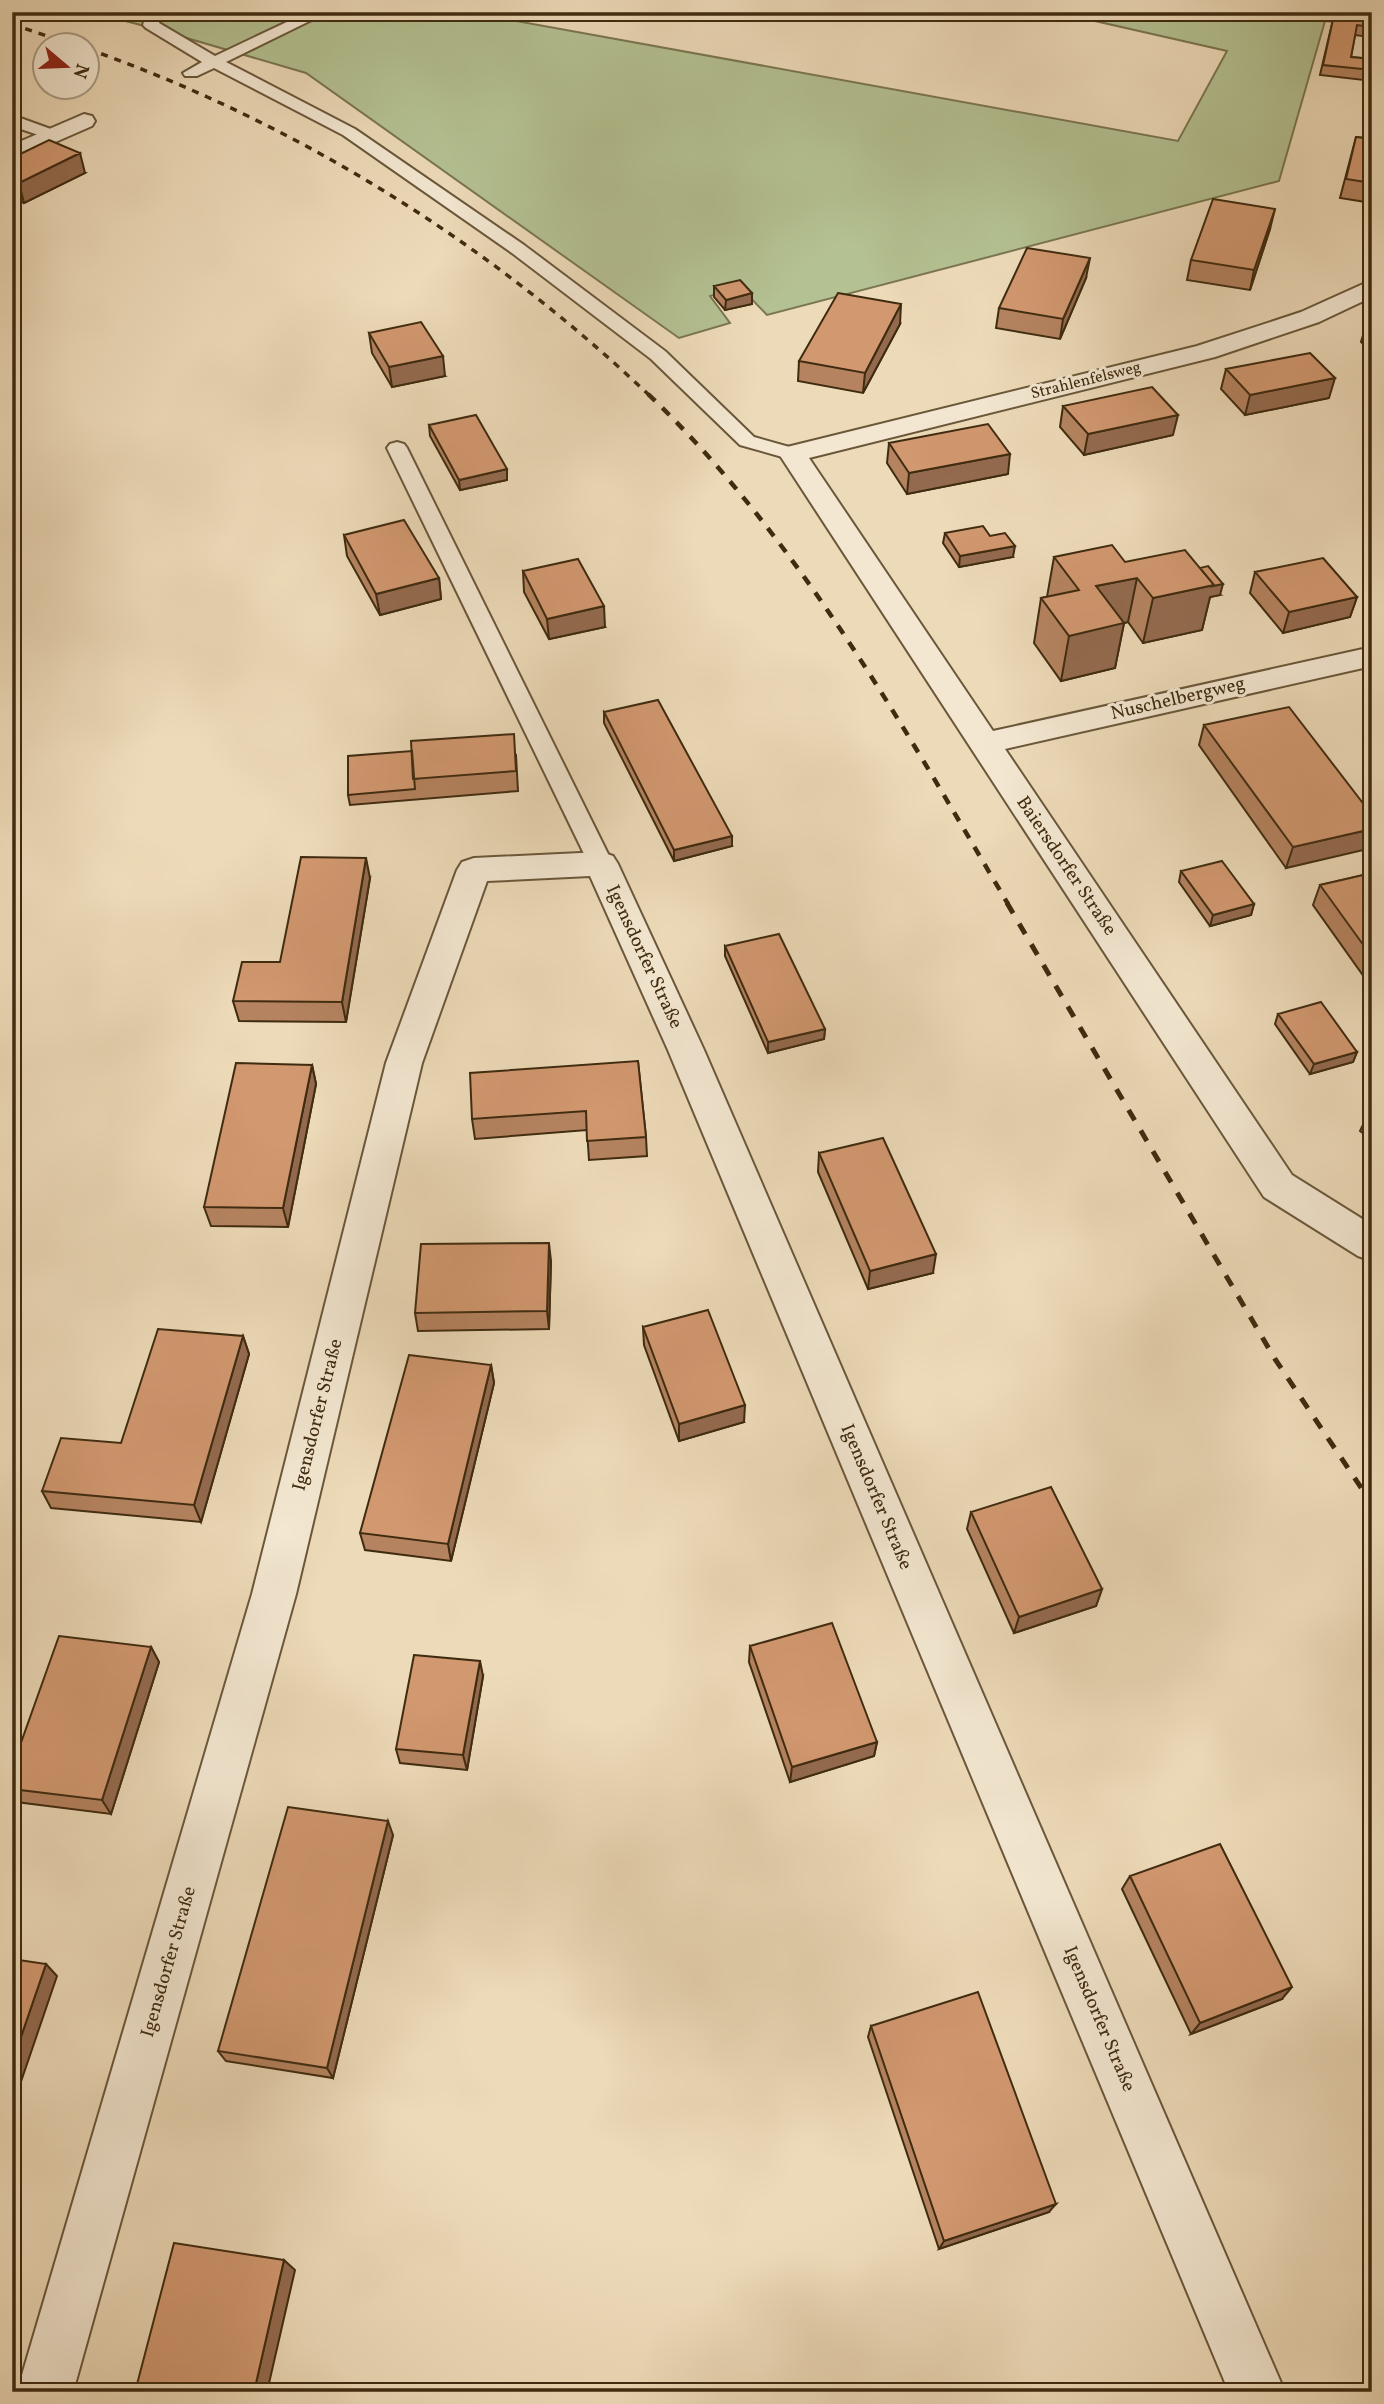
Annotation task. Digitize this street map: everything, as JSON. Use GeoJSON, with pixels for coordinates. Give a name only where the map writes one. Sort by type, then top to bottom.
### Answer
{"type":"FeatureCollection","features":[{"type":"Feature","properties":{"kind":"street"},"geometry":{"type":"LineString","coordinates":[[12,154],[84,121]]}},
{"type":"Feature","properties":{"kind":"street","name":"Strahlenfelsweg"},"geometry":{"type":"LineString","coordinates":[[793,454],[1206,352],[1311,317],[1372,287]]}},
{"type":"Feature","properties":{"kind":"street","name":"Baiersdorfer Straße"},"geometry":{"type":"LineString","coordinates":[[793,454],[1278,1186],[1372,1245]]}},
{"type":"Feature","properties":{"kind":"street","name":"Nuschelbergweg"},"geometry":{"type":"LineString","coordinates":[[985,743],[1372,656]]}},
{"type":"Feature","properties":{"kind":"street","name":"Igensdorfer Straße"},"geometry":{"type":"LineString","coordinates":[[45,2392],[274,1594],[404,1063],[469,883],[474,870],[601,864],[686,1051],[1257,2392]]}},
{"type":"Feature","properties":{"kind":"lane"},"geometry":{"type":"LineString","coordinates":[[155,12],[151,25],[214,62],[349,132],[518,249],[658,355],[747,441],[793,454]]}},
{"type":"Feature","properties":{"kind":"lane"},"geometry":{"type":"LineString","coordinates":[[191,73],[321,12]]}},
{"type":"Feature","properties":{"kind":"lane"},"geometry":{"type":"LineString","coordinates":[[12,120],[53,135]]}},
{"type":"Feature","properties":{"kind":"lane"},"geometry":{"type":"LineString","coordinates":[[397,448],[601,864]]}},
{"type":"Feature","properties":{"kind":"green space"},"geometry":{"type":"Polygon","coordinates":[[[91,12],[467,12],[1178,141],[1227,51],[1073,16],[1068,12],[1372,12],[1372,26],[1325,21],[1279,181],[767,315],[740,287],[710,296],[730,323],[679,338],[306,73],[91,12]]]}},
{"type":"Feature","properties":{"kind":"building"},"geometry":{"type":"Polygon","coordinates":[[[1334,15],[1372,19],[1372,27],[1357,25],[1351,57],[1372,59],[1372,70],[1323,65],[1334,15]]]}},
{"type":"Feature","properties":{"kind":"building"},"geometry":{"type":"Polygon","coordinates":[[[1356,137],[1372,139],[1372,183],[1346,179],[1356,137]]]}},
{"type":"Feature","properties":{"kind":"building"},"geometry":{"type":"Polygon","coordinates":[[[49,140],[80,153],[19,183],[12,181],[12,158],[49,140]]]}},
{"type":"Feature","properties":{"kind":"building"},"geometry":{"type":"Polygon","coordinates":[[[1213,199],[1275,209],[1254,270],[1191,260],[1213,199]]]}},
{"type":"Feature","properties":{"kind":"building"},"geometry":{"type":"Polygon","coordinates":[[[1027,248],[1090,258],[1063,319],[999,308],[1027,248]]]}},
{"type":"Feature","properties":{"kind":"building"},"geometry":{"type":"Polygon","coordinates":[[[740,280],[752,293],[726,300],[714,286],[740,280]]]}},
{"type":"Feature","properties":{"kind":"building"},"geometry":{"type":"Polygon","coordinates":[[[838,293],[901,304],[865,373],[799,361],[838,293]]]}},
{"type":"Feature","properties":{"kind":"building"},"geometry":{"type":"Polygon","coordinates":[[[421,322],[443,356],[389,367],[369,333],[421,322]]]}},
{"type":"Feature","properties":{"kind":"building"},"geometry":{"type":"Polygon","coordinates":[[[1310,353],[1335,378],[1250,395],[1226,369],[1310,353]]]}},
{"type":"Feature","properties":{"kind":"building"},"geometry":{"type":"Polygon","coordinates":[[[1152,387],[1178,415],[1088,434],[1063,406],[1152,387]]]}},
{"type":"Feature","properties":{"kind":"building"},"geometry":{"type":"Polygon","coordinates":[[[476,415],[507,469],[459,480],[429,425],[476,415]]]}},
{"type":"Feature","properties":{"kind":"building"},"geometry":{"type":"Polygon","coordinates":[[[988,424],[1010,454],[909,473],[889,443],[988,424]]]}},
{"type":"Feature","properties":{"kind":"building"},"geometry":{"type":"Polygon","coordinates":[[[404,520],[439,578],[376,594],[344,535],[404,520]]]}},
{"type":"Feature","properties":{"kind":"building"},"geometry":{"type":"Polygon","coordinates":[[[983,526],[990,536],[1005,533],[1015,546],[960,556],[945,533],[983,526]]]}},
{"type":"Feature","properties":{"kind":"building"},"geometry":{"type":"Polygon","coordinates":[[[1112,545],[1125,562],[1185,550],[1214,585],[1153,598],[1137,578],[1096,586],[1124,623],[1069,636],[1041,598],[1079,590],[1054,557],[1112,545]]]}},
{"type":"Feature","properties":{"kind":"building"},"geometry":{"type":"Polygon","coordinates":[[[1323,558],[1357,597],[1289,612],[1255,572],[1323,558]]]}},
{"type":"Feature","properties":{"kind":"building"},"geometry":{"type":"Polygon","coordinates":[[[578,559],[604,606],[547,619],[523,571],[578,559]]]}},
{"type":"Feature","properties":{"kind":"building"},"geometry":{"type":"Polygon","coordinates":[[[1208,566],[1223,584],[1213,586],[1200,568],[1208,566]]]}},
{"type":"Feature","properties":{"kind":"building"},"geometry":{"type":"Polygon","coordinates":[[[658,700],[732,836],[674,850],[604,712],[658,700]]]}},
{"type":"Feature","properties":{"kind":"building"},"geometry":{"type":"Polygon","coordinates":[[[1289,707],[1372,815],[1372,829],[1293,847],[1204,725],[1289,707]]]}},
{"type":"Feature","properties":{"kind":"building"},"geometry":{"type":"Polygon","coordinates":[[[514,734],[516,771],[413,779],[411,741],[514,734]]]}},
{"type":"Feature","properties":{"kind":"building"},"geometry":{"type":"Polygon","coordinates":[[[412,751],[415,789],[348,795],[348,756],[412,751]]]}},
{"type":"Feature","properties":{"kind":"building"},"geometry":{"type":"Polygon","coordinates":[[[301,857],[366,858],[342,1002],[233,1001],[242,962],[280,962],[301,857]]]}},
{"type":"Feature","properties":{"kind":"building"},"geometry":{"type":"Polygon","coordinates":[[[1222,861],[1254,904],[1213,915],[1181,871],[1222,861]]]}},
{"type":"Feature","properties":{"kind":"building"},"geometry":{"type":"Polygon","coordinates":[[[1372,873],[1372,957],[1320,885],[1372,873]]]}},
{"type":"Feature","properties":{"kind":"building"},"geometry":{"type":"Polygon","coordinates":[[[779,934],[825,1029],[768,1042],[725,946],[779,934]]]}},
{"type":"Feature","properties":{"kind":"building"},"geometry":{"type":"Polygon","coordinates":[[[1321,1002],[1357,1052],[1314,1064],[1278,1014],[1321,1002]]]}},
{"type":"Feature","properties":{"kind":"building"},"geometry":{"type":"Polygon","coordinates":[[[638,1061],[646,1137],[587,1141],[586,1111],[472,1119],[470,1073],[638,1061]]]}},
{"type":"Feature","properties":{"kind":"building"},"geometry":{"type":"Polygon","coordinates":[[[236,1063],[312,1065],[283,1208],[204,1207],[236,1063]]]}},
{"type":"Feature","properties":{"kind":"building"},"geometry":{"type":"Polygon","coordinates":[[[883,1138],[936,1254],[870,1271],[819,1153],[883,1138]]]}},
{"type":"Feature","properties":{"kind":"building"},"geometry":{"type":"Polygon","coordinates":[[[549,1243],[547,1311],[415,1313],[421,1244],[549,1243]]]}},
{"type":"Feature","properties":{"kind":"building"},"geometry":{"type":"Polygon","coordinates":[[[708,1310],[745,1405],[679,1424],[643,1327],[708,1310]]]}},
{"type":"Feature","properties":{"kind":"building"},"geometry":{"type":"Polygon","coordinates":[[[158,1329],[243,1336],[194,1505],[42,1491],[61,1438],[121,1443],[158,1329]]]}},
{"type":"Feature","properties":{"kind":"building"},"geometry":{"type":"Polygon","coordinates":[[[409,1355],[491,1365],[448,1544],[360,1533],[409,1355]]]}},
{"type":"Feature","properties":{"kind":"building"},"geometry":{"type":"Polygon","coordinates":[[[1051,1487],[1102,1589],[1019,1617],[971,1512],[1051,1487]]]}},
{"type":"Feature","properties":{"kind":"building"},"geometry":{"type":"Polygon","coordinates":[[[832,1623],[877,1742],[792,1767],[750,1646],[832,1623]]]}},
{"type":"Feature","properties":{"kind":"building"},"geometry":{"type":"Polygon","coordinates":[[[59,1636],[151,1647],[102,1800],[12,1789],[12,1768],[59,1636]]]}},
{"type":"Feature","properties":{"kind":"building"},"geometry":{"type":"Polygon","coordinates":[[[414,1655],[480,1661],[463,1755],[396,1749],[414,1655]]]}},
{"type":"Feature","properties":{"kind":"building"},"geometry":{"type":"Polygon","coordinates":[[[288,1807],[388,1821],[327,2068],[218,2051],[288,1807]]]}},
{"type":"Feature","properties":{"kind":"building"},"geometry":{"type":"Polygon","coordinates":[[[1220,1844],[1292,1987],[1200,2023],[1130,1876],[1220,1844]]]}},
{"type":"Feature","properties":{"kind":"building"},"geometry":{"type":"Polygon","coordinates":[[[12,1959],[46,1964],[12,2063],[12,1959]]]}},
{"type":"Feature","properties":{"kind":"building"},"geometry":{"type":"Polygon","coordinates":[[[978,1992],[1056,2204],[944,2241],[871,2026],[978,1992]]]}},
{"type":"Feature","properties":{"kind":"building"},"geometry":{"type":"Polygon","coordinates":[[[174,2243],[284,2260],[254,2392],[135,2392],[174,2243]]]}},
{"type":"Feature","properties":{"kind":"railway"},"geometry":{"type":"LineString","coordinates":[[12,24],[35,32]]}},
{"type":"Feature","properties":{"kind":"railway"},"geometry":{"type":"LineString","coordinates":[[102,54],[166,79],[241,113],[315,151],[387,193],[457,238],[524,288],[588,340],[649,396]]}},
{"type":"Feature","properties":{"kind":"railway"},"geometry":{"type":"LineString","coordinates":[[649,396],[753,509],[800,572],[888,703],[1008,904]]}},
{"type":"Feature","properties":{"kind":"railway"},"geometry":{"type":"LineString","coordinates":[[1007,903],[1275,1359],[1372,1504]]}}]}
